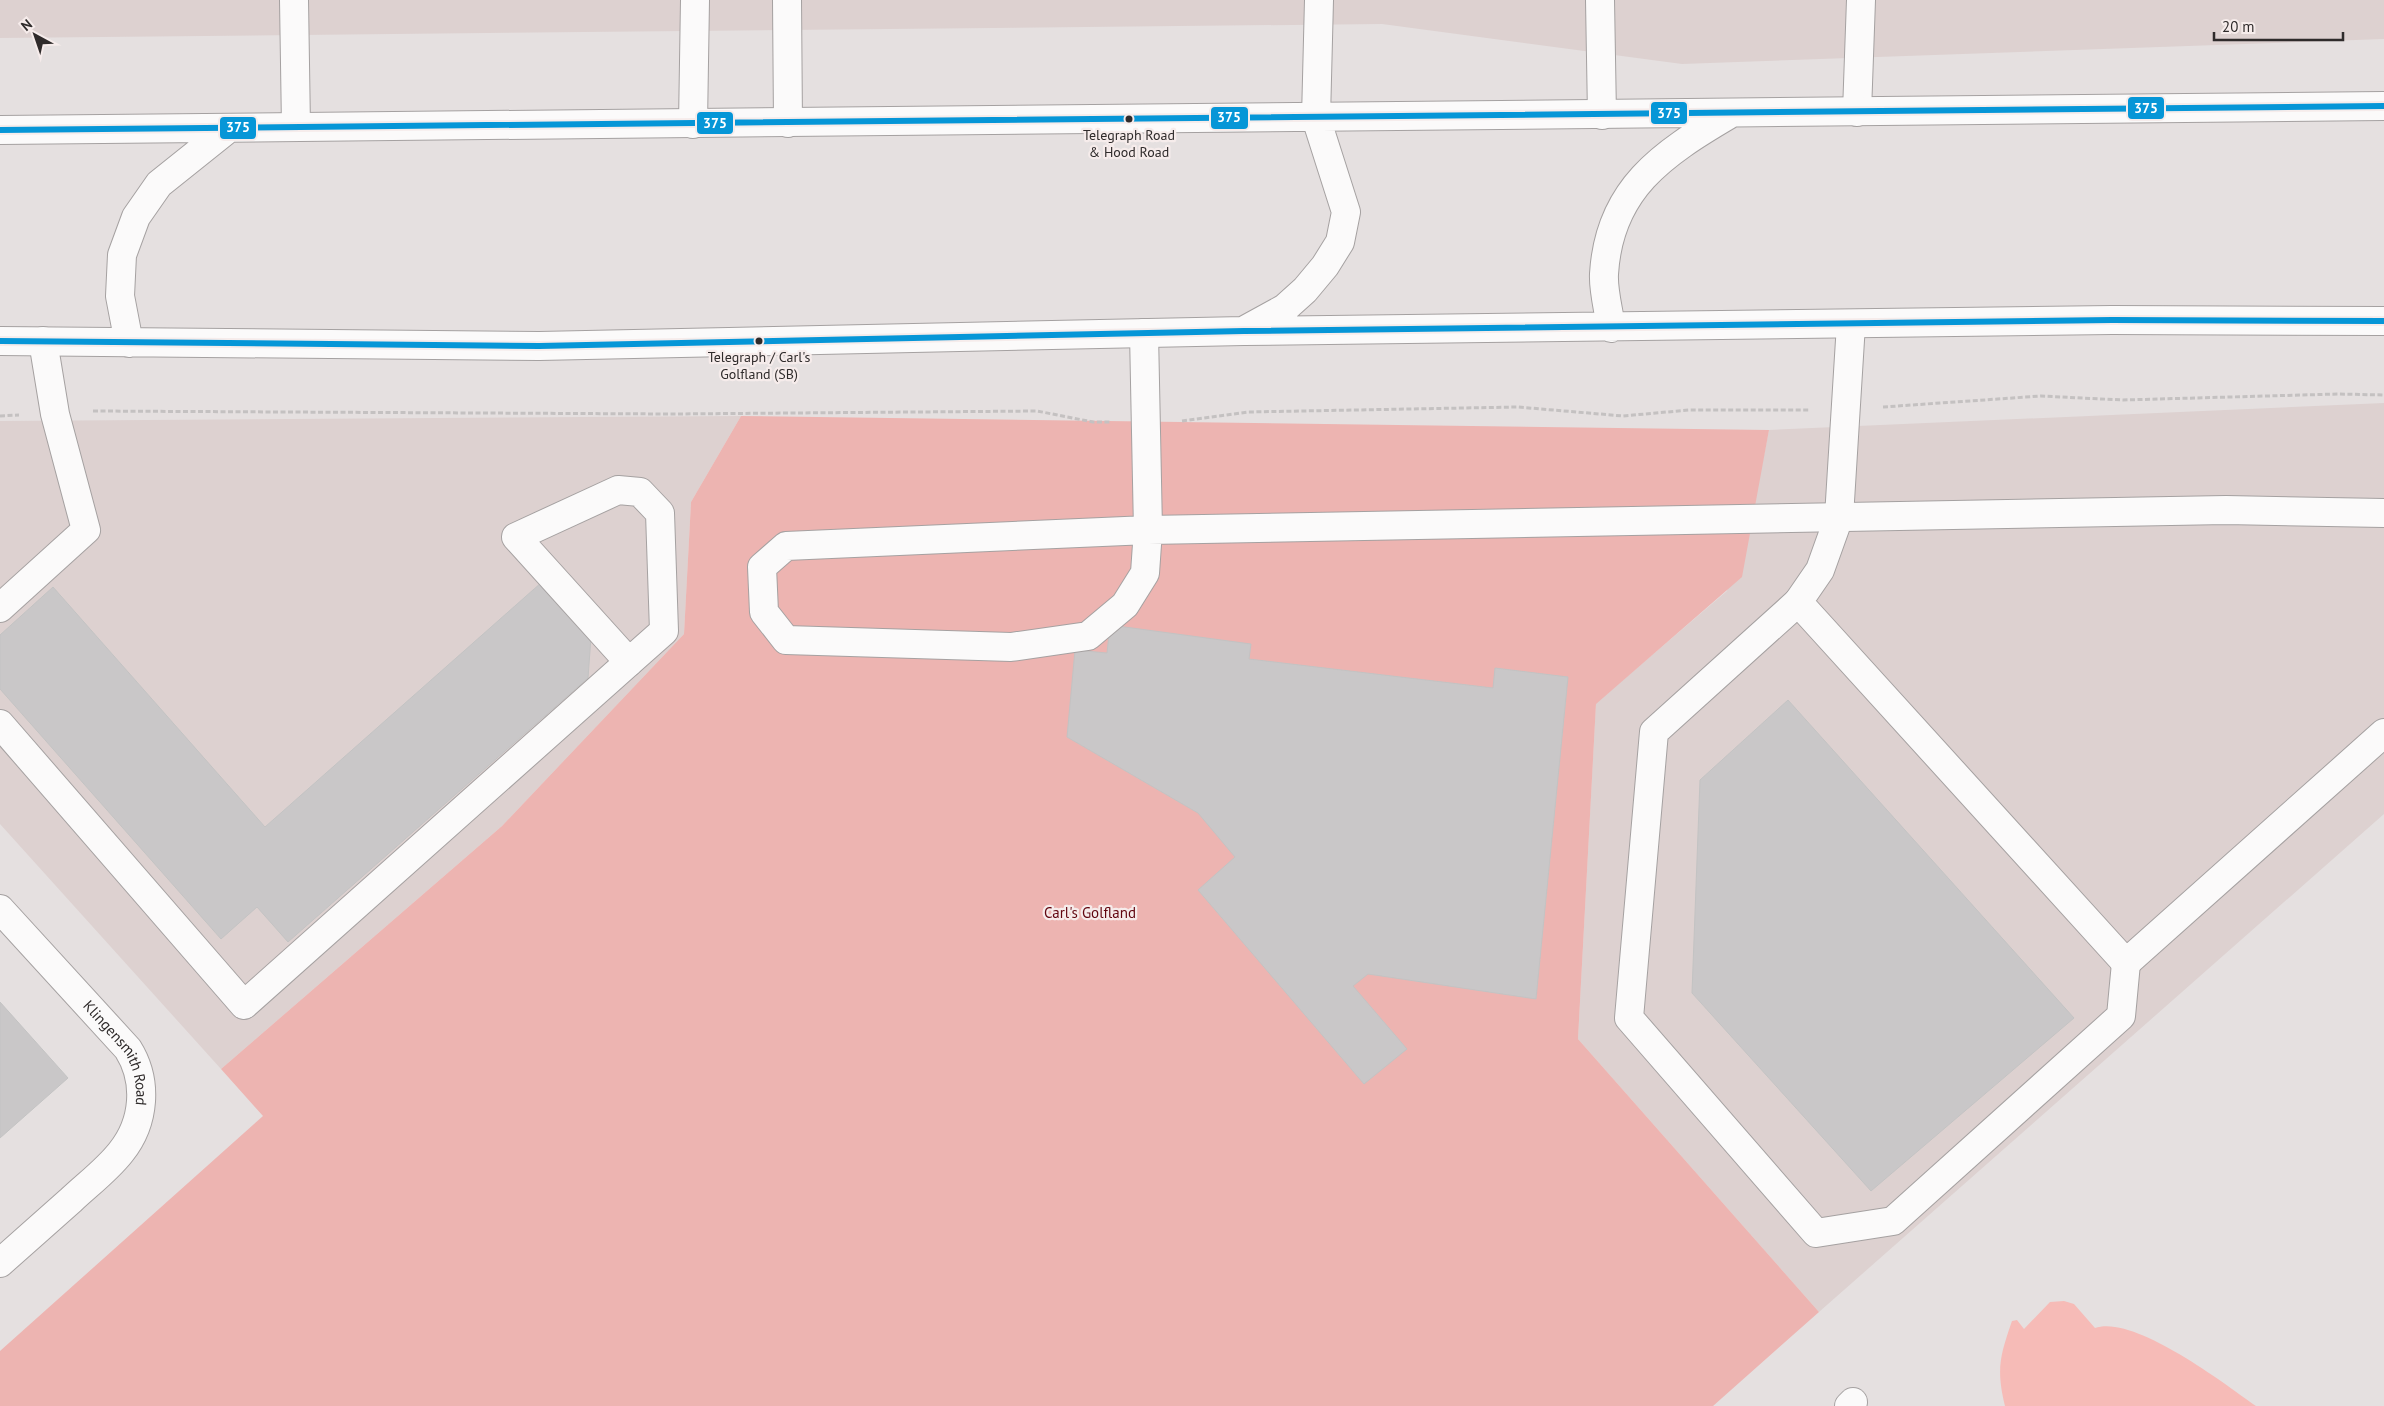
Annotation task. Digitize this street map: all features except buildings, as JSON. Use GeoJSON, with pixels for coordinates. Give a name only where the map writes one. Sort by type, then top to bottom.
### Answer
{"type":"FeatureCollection","features":[{"type":"Feature","properties":{"kind":"main road"},"geometry":{"type":"LineString","coordinates":[[294,0],[296,127]]}},
{"type":"Feature","properties":{"kind":"main road"},"geometry":{"type":"LineString","coordinates":[[693,124],[695,0]]}},
{"type":"Feature","properties":{"kind":"main road"},"geometry":{"type":"LineString","coordinates":[[788,0],[788,123]]}},
{"type":"Feature","properties":{"kind":"main road"},"geometry":{"type":"LineString","coordinates":[[1244,331],[1285,308],[1305,290],[1325,266],[1340,242],[1346,212],[1316,118],[1319,0]]}},
{"type":"Feature","properties":{"kind":"main road"},"geometry":{"type":"LineString","coordinates":[[1600,0],[1602,115]]}},
{"type":"Feature","properties":{"kind":"main road"},"geometry":{"type":"LineString","coordinates":[[1856,112],[1861,0]]}},
{"type":"Feature","properties":{"kind":"main road"},"geometry":{"type":"LineString","coordinates":[[0,130],[2384,106]]}},
{"type":"Feature","properties":{"kind":"main road"},"geometry":{"type":"LineString","coordinates":[[1611,328],[1604,275],[1614,223],[1641,177],[1680,143],[1731,114]]}},
{"type":"Feature","properties":{"kind":"main road"},"geometry":{"type":"LineString","coordinates":[[129,342],[120,296],[122,255],[136,216],[159,184],[229,128]]}},
{"type":"Feature","properties":{"kind":"main road"},"geometry":{"type":"LineString","coordinates":[[0,341],[539,346],[1244,331],[1611,328],[2112,320],[2384,321]]}},
{"type":"Feature","properties":{"kind":"main road"},"geometry":{"type":"LineString","coordinates":[[1851,324],[1839,517],[1820,570],[1798,602],[1654,732],[1629,1018],[1816,1234],[1893,1221],[2121,1016],[2126,963],[2384,733]]}},
{"type":"Feature","properties":{"kind":"main road"},"geometry":{"type":"LineString","coordinates":[[1144,333],[1148,530],[1145,573],[1125,605],[1088,636],[1011,647],[786,640],[764,612],[762,568],[786,546],[1148,530],[2226,510],[2384,512]]}},
{"type":"Feature","properties":{"kind":"main road"},"geometry":{"type":"LineString","coordinates":[[0,608],[86,530],[55,414],[43,341]]}},
{"type":"Feature","properties":{"kind":"main road"},"geometry":{"type":"LineString","coordinates":[[0,724],[244,1005],[664,631],[660,513],[640,492],[618,490],[516,537],[629,662]]}},
{"type":"Feature","properties":{"kind":"main road"},"geometry":{"type":"LineString","coordinates":[[1798,602],[2126,963]]}},
{"type":"Feature","properties":{"kind":"main road","name":"Klingensmith Road"},"geometry":{"type":"LineString","coordinates":[[0,909],[128,1049],[137,1066],[142,1092],[136,1126],[122,1152],[0,1264]]}},
{"type":"Feature","properties":{"kind":"path"},"geometry":{"type":"LineString","coordinates":[[1882,407],[2041,396],[2123,400],[2338,394],[2384,395]]}},
{"type":"Feature","properties":{"kind":"path"},"geometry":{"type":"LineString","coordinates":[[1177,421],[1248,412],[1288,411],[1518,407],[1623,416],[1690,410],[1801,410]]}},
{"type":"Feature","properties":{"kind":"path"},"geometry":{"type":"LineString","coordinates":[[94,411],[672,414],[1037,411],[1093,422],[1117,422]]}},
{"type":"Feature","properties":{"kind":"path"},"geometry":{"type":"LineString","coordinates":[[0,416],[9,416]]}},
{"type":"Feature","properties":{"kind":"shaded area"},"geometry":{"type":"Polygon","coordinates":[[[0,0],[2384,0],[2384,39],[1682,64],[1382,24],[0,38],[0,0]]]}},
{"type":"Feature","properties":{"kind":"shaded area"},"geometry":{"type":"Polygon","coordinates":[[[2384,403],[2384,814],[1819,1312],[1578,1039],[1596,703],[1727,591],[1762,465],[1769,430],[2384,403]]]}},
{"type":"Feature","properties":{"kind":"shaded area"},"geometry":{"type":"Polygon","coordinates":[[[741,416],[691,502],[684,634],[502,826],[221,1069],[0,824],[0,421],[741,416]]]}},
{"type":"Feature","properties":{"kind":"shaded area"},"geometry":{"type":"Polygon","coordinates":[[[2064,1301],[2074,1304],[2095,1328],[2112,1326],[2132,1331],[2178,1353],[2256,1406],[2005,1406],[2000,1372],[2002,1354],[2012,1321],[2017,1320],[2024,1329],[2050,1302],[2064,1301]]]}},
{"type":"Feature","properties":{"kind":"green space","name":"Carl's Golfland"},"geometry":{"type":"Polygon","coordinates":[[[741,416],[1769,430],[1742,577],[1596,704],[1578,1039],[1819,1312],[1713,1406],[0,1406],[0,1351],[263,1116],[221,1069],[502,826],[684,634],[691,502],[741,416]]]}},
{"type":"Feature","properties":{"kind":"transit line","name":"375"},"geometry":{"type":"LineString","coordinates":[[0,130],[2384,106]]}},
{"type":"Feature","properties":{"kind":"transit line","name":"375"},"geometry":{"type":"LineString","coordinates":[[0,341],[539,346],[1244,331],[2112,320],[2384,321]]}},
{"type":"Feature","properties":{"kind":"place","name":"Telegraph Road & Hood Road"},"geometry":{"type":"Point","coordinates":[1129,119]}},
{"type":"Feature","properties":{"kind":"place","name":"Telegraph / Carl's Golfland (SB)"},"geometry":{"type":"Point","coordinates":[759,341]}}]}
